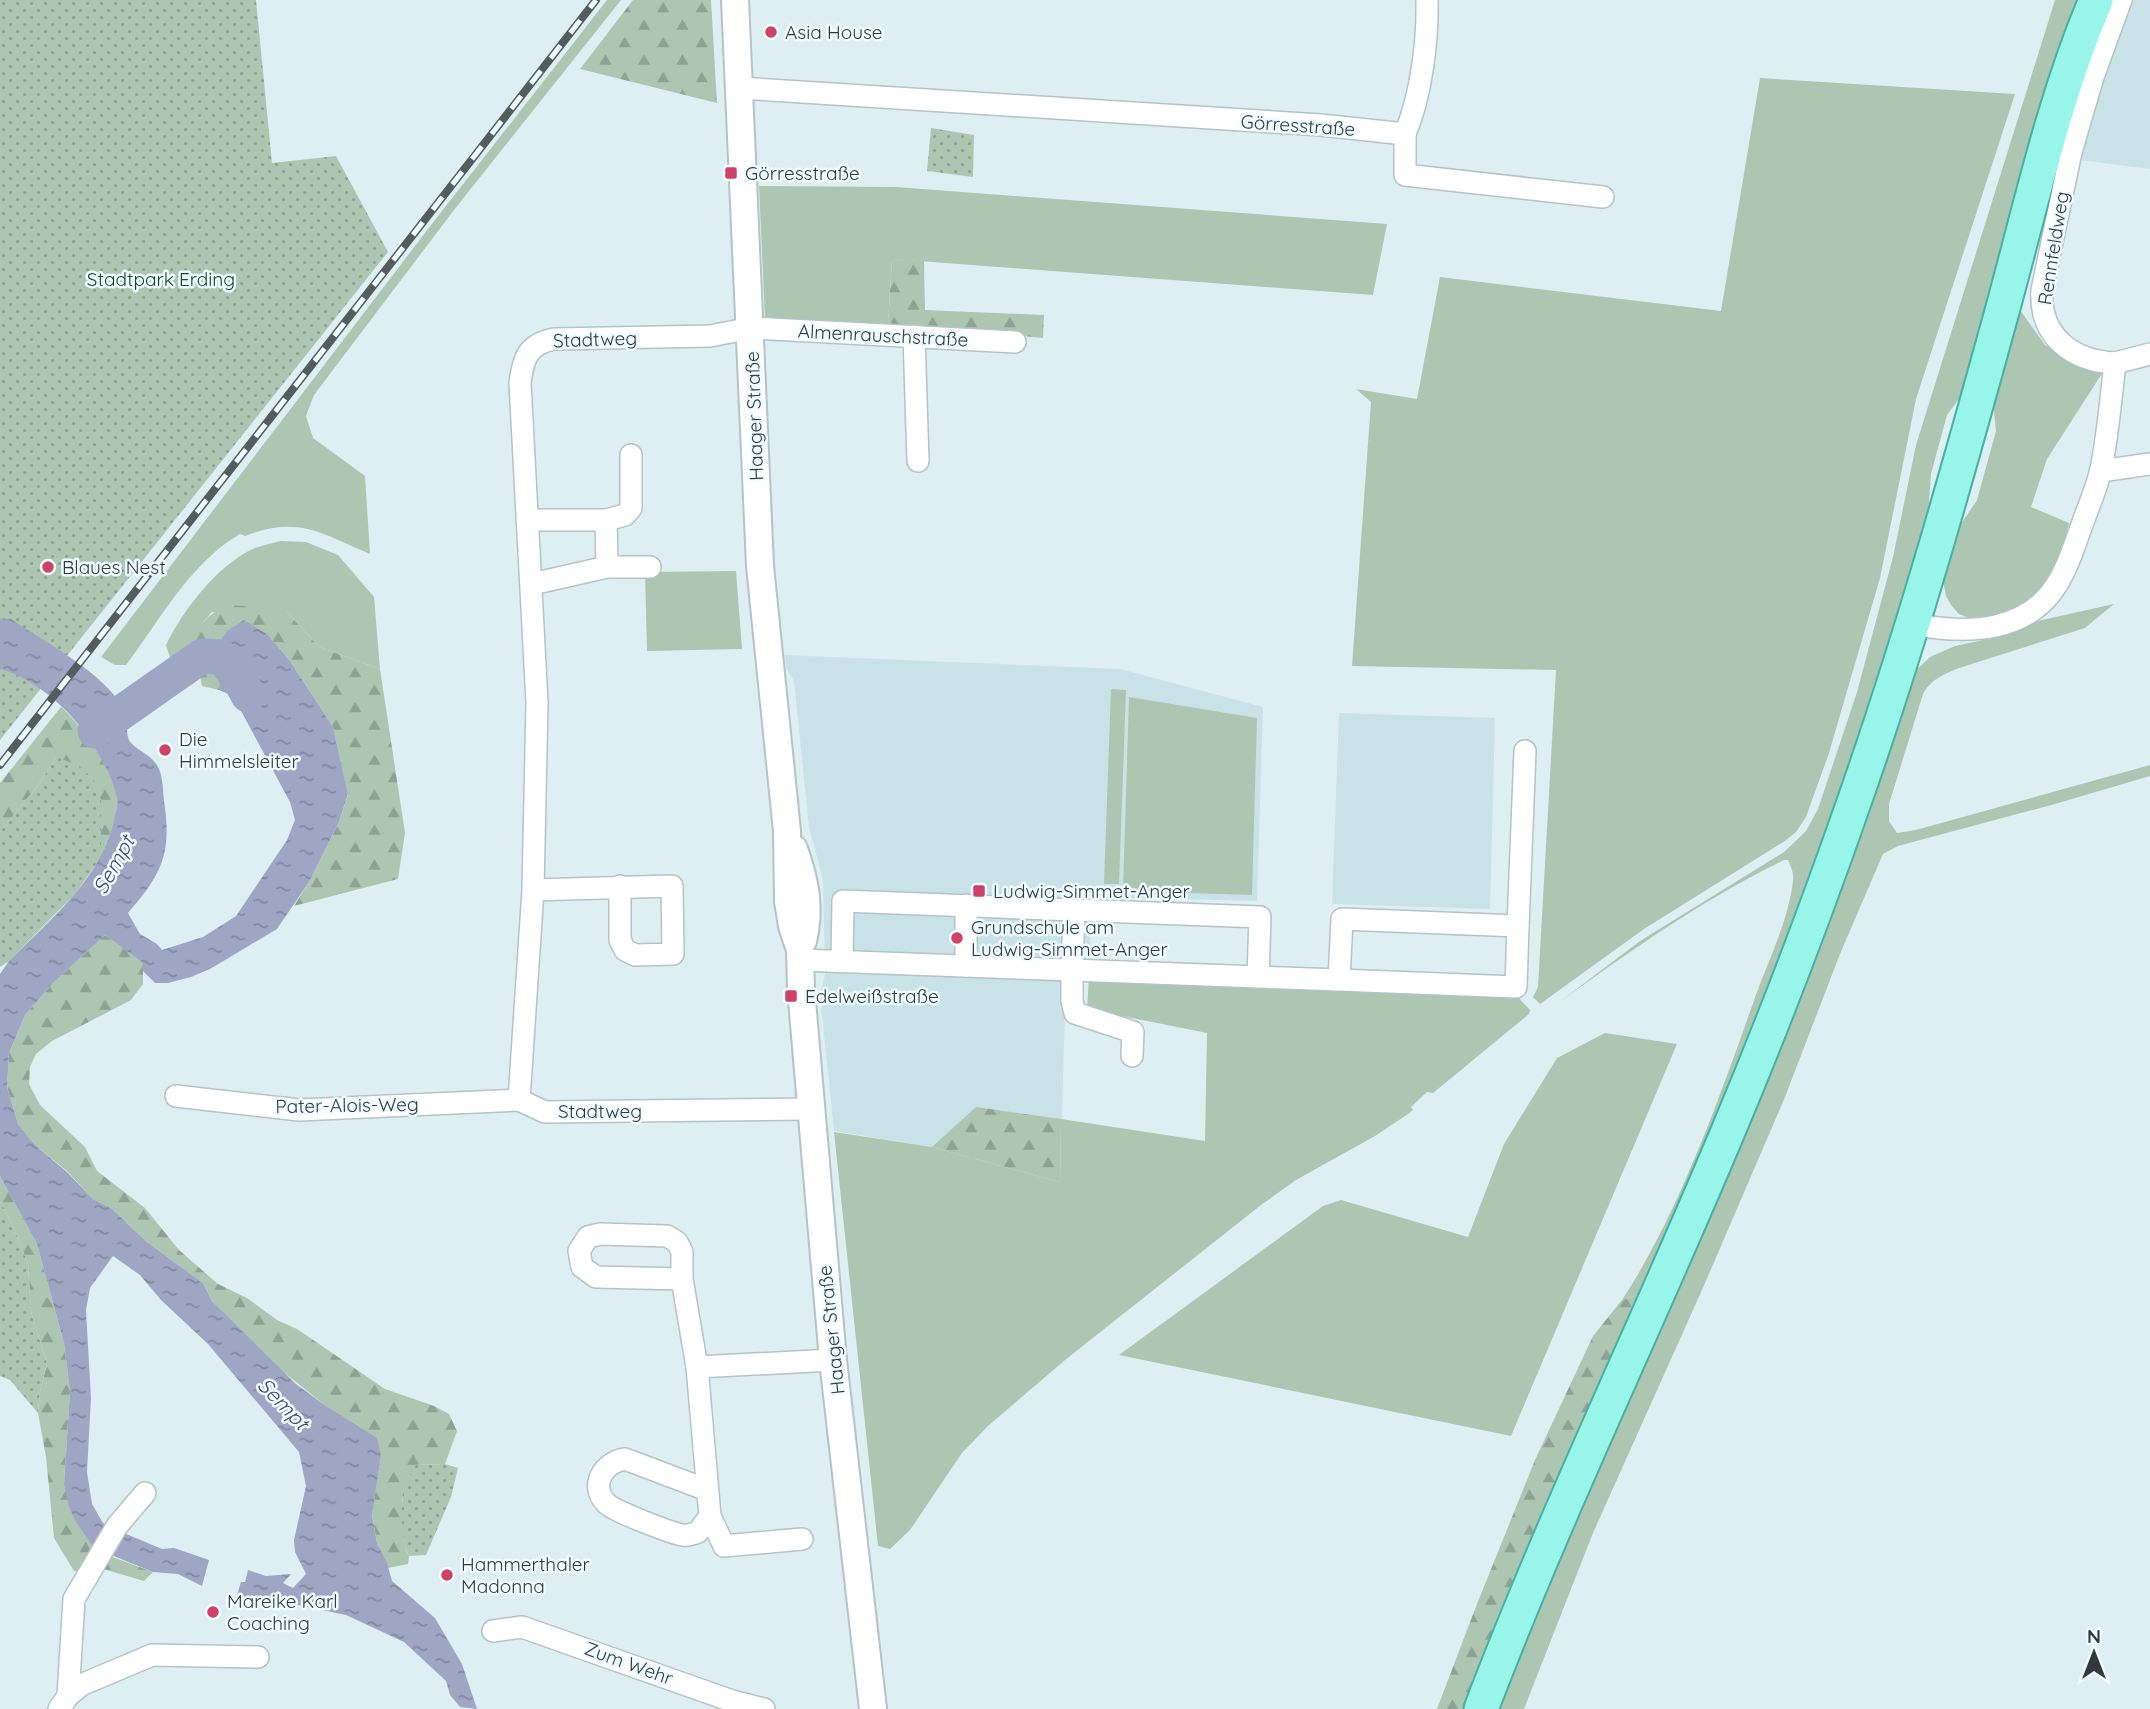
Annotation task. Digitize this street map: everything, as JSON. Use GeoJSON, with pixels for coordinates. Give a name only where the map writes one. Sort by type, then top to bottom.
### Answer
{"type":"FeatureCollection","features":[{"type":"Feature","properties":{"kind":"main road"},"geometry":{"type":"LineString","coordinates":[[1482,1709],[1513,1627],[1579,1470],[1757,1060],[1853,806],[1913,624],[1964,451],[2056,116],[2096,0]]}},
{"type":"Feature","properties":{"kind":"street","name":"Haager Straße"},"geometry":{"type":"LineString","coordinates":[[735,0],[760,566],[787,831],[788,901],[801,955],[810,1109],[832,1360],[873,1709]]}},
{"type":"Feature","properties":{"kind":"street"},"geometry":{"type":"LineString","coordinates":[[1427,0],[1423,54],[1413,116],[1405,134],[1405,175],[1603,197]]}},
{"type":"Feature","properties":{"kind":"street","name":"Rennfeldweg"},"geometry":{"type":"LineString","coordinates":[[2115,363],[2099,362],[2076,353],[2057,340],[2045,324],[2041,307],[2042,290],[2071,152],[2093,77],[2121,0]]}},
{"type":"Feature","properties":{"kind":"street","name":"Görresstraße"},"geometry":{"type":"LineString","coordinates":[[740,88],[1321,125],[1405,134]]}},
{"type":"Feature","properties":{"kind":"street","name":"Almenrauschstraße"},"geometry":{"type":"LineString","coordinates":[[751,328],[1015,342]]}},
{"type":"Feature","properties":{"kind":"street","name":"Stadtweg"},"geometry":{"type":"LineString","coordinates":[[751,328],[710,336],[554,339],[539,342],[522,364],[520,383],[537,702],[533,890],[519,1100],[545,1112],[810,1109]]}},
{"type":"Feature","properties":{"kind":"street"},"geometry":{"type":"LineString","coordinates":[[914,336],[918,461]]}},
{"type":"Feature","properties":{"kind":"street"},"geometry":{"type":"LineString","coordinates":[[1913,624],[1950,630],[1979,630],[2003,625],[2024,616],[2044,602],[2060,581],[2069,561],[2101,471],[2115,363],[2150,354]]}},
{"type":"Feature","properties":{"kind":"street"},"geometry":{"type":"LineString","coordinates":[[527,520],[606,520],[625,515],[631,508],[631,455]]}},
{"type":"Feature","properties":{"kind":"street"},"geometry":{"type":"LineString","coordinates":[[2101,471],[2150,464]]}},
{"type":"Feature","properties":{"kind":"street"},"geometry":{"type":"LineString","coordinates":[[606,520],[607,567]]}},
{"type":"Feature","properties":{"kind":"street"},"geometry":{"type":"LineString","coordinates":[[532,584],[607,567],[650,567]]}},
{"type":"Feature","properties":{"kind":"street"},"geometry":{"type":"LineString","coordinates":[[801,955],[842,961],[1516,987],[1525,751]]}},
{"type":"Feature","properties":{"kind":"street"},"geometry":{"type":"LineString","coordinates":[[533,890],[620,886]]}},
{"type":"Feature","properties":{"kind":"street"},"geometry":{"type":"LineString","coordinates":[[842,961],[843,901],[1260,916],[1258,977]]}},
{"type":"Feature","properties":{"kind":"street"},"geometry":{"type":"LineString","coordinates":[[966,905],[966,966]]}},
{"type":"Feature","properties":{"kind":"street"},"geometry":{"type":"LineString","coordinates":[[1074,910],[1072,1001],[1075,1013],[1133,1032],[1132,1056]]}},
{"type":"Feature","properties":{"kind":"street"},"geometry":{"type":"LineString","coordinates":[[1339,980],[1342,919],[1518,926]]}},
{"type":"Feature","properties":{"kind":"street","name":"Pater-Alois-Weg"},"geometry":{"type":"LineString","coordinates":[[176,1096],[299,1110],[519,1100]]}},
{"type":"Feature","properties":{"kind":"street"},"geometry":{"type":"LineString","coordinates":[[682,1279],[596,1277],[582,1267],[579,1251],[584,1241],[594,1235],[667,1236],[677,1242],[682,1252],[682,1279],[697,1367],[710,1516],[723,1546],[802,1539]]}},
{"type":"Feature","properties":{"kind":"street"},"geometry":{"type":"LineString","coordinates":[[697,1367],[832,1360]]}},
{"type":"Feature","properties":{"kind":"street"},"geometry":{"type":"LineString","coordinates":[[707,1490],[625,1459],[606,1466],[598,1485],[602,1498],[612,1508],[682,1535],[698,1532],[710,1516]]}},
{"type":"Feature","properties":{"kind":"street"},"geometry":{"type":"LineString","coordinates":[[63,1702],[75,1599],[117,1526],[145,1493]]}},
{"type":"Feature","properties":{"kind":"street","name":"Zum Wehr"},"geometry":{"type":"LineString","coordinates":[[493,1631],[523,1627],[732,1701],[764,1709]]}},
{"type":"Feature","properties":{"kind":"street"},"geometry":{"type":"LineString","coordinates":[[63,1702],[81,1685],[152,1655],[258,1657]]}},
{"type":"Feature","properties":{"kind":"shaded area"},"geometry":{"type":"Polygon","coordinates":[[[2109,0],[2150,0],[2150,169],[2056,157],[2109,0]]]}},
{"type":"Feature","properties":{"kind":"shaded area","name":"Grundschule am Ludwig-Simmet-Anger"},"geometry":{"type":"Polygon","coordinates":[[[785,655],[1120,669],[1263,707],[1257,901],[1092,897],[1089,977],[1066,977],[1060,1182],[932,1147],[834,1131],[820,995],[825,975],[823,880],[809,827],[794,681],[786,668],[785,655]]]}},
{"type":"Feature","properties":{"kind":"shaded area"},"geometry":{"type":"Polygon","coordinates":[[[1339,713],[1495,718],[1490,909],[1332,904],[1339,713]]]}},
{"type":"Feature","properties":{"kind":"green space","name":"Stadtpark Erding"},"geometry":{"type":"Polygon","coordinates":[[[0,0],[256,0],[272,163],[336,156],[388,252],[0,740],[0,0]]]}},
{"type":"Feature","properties":{"kind":"green space"},"geometry":{"type":"Polygon","coordinates":[[[607,0],[621,0],[454,210],[314,395],[306,416],[313,438],[365,476],[370,554],[323,534],[296,527],[264,530],[245,536],[240,534],[222,546],[191,576],[126,665],[115,665],[101,657],[428,229],[607,0]]]}},
{"type":"Feature","properties":{"kind":"green space"},"geometry":{"type":"Polygon","coordinates":[[[633,0],[711,0],[717,103],[580,69],[633,0]]]}},
{"type":"Feature","properties":{"kind":"green space"},"geometry":{"type":"Polygon","coordinates":[[[2055,0],[2083,0],[1962,395],[1947,415],[1931,474],[1928,515],[1876,689],[1808,894],[1645,1293],[1622,1300],[1663,1228],[1714,1110],[1788,909],[1793,878],[1788,860],[1754,875],[1696,909],[1558,1003],[1640,941],[1784,852],[1806,831],[1818,809],[1857,692],[1893,557],[1916,445],[2055,0]]]}},
{"type":"Feature","properties":{"kind":"green space"},"geometry":{"type":"Polygon","coordinates":[[[1760,78],[2015,94],[1916,399],[1880,578],[1829,753],[1806,817],[1796,832],[1785,841],[1644,929],[1540,1004],[1533,997],[1538,987],[1556,670],[1352,666],[1371,402],[1356,389],[1417,399],[1440,277],[1721,311],[1760,78]]]}},
{"type":"Feature","properties":{"kind":"green space"},"geometry":{"type":"Polygon","coordinates":[[[931,128],[974,135],[973,177],[927,171],[931,128]]]}},
{"type":"Feature","properties":{"kind":"green space"},"geometry":{"type":"Polygon","coordinates":[[[759,186],[896,187],[1387,224],[1373,295],[892,259],[888,324],[765,320],[759,186]]]}},
{"type":"Feature","properties":{"kind":"green space"},"geometry":{"type":"Polygon","coordinates":[[[892,259],[924,261],[925,310],[1044,315],[1043,338],[888,324],[892,259]]]}},
{"type":"Feature","properties":{"kind":"green space"},"geometry":{"type":"Polygon","coordinates":[[[2020,310],[2045,345],[2103,372],[2047,459],[2031,507],[2069,523],[2063,550],[2055,566],[2034,597],[2004,615],[1971,619],[1959,614],[1951,605],[1943,581],[1957,530],[1977,500],[1996,431],[1993,403],[2020,310]]]}},
{"type":"Feature","properties":{"kind":"green space"},"geometry":{"type":"Polygon","coordinates":[[[281,541],[306,542],[338,555],[374,597],[380,669],[319,647],[287,612],[212,612],[203,622],[196,646],[179,665],[171,661],[166,645],[203,589],[241,555],[281,541]]]}},
{"type":"Feature","properties":{"kind":"green space"},"geometry":{"type":"Polygon","coordinates":[[[736,571],[742,649],[647,651],[645,572],[736,571]]]}},
{"type":"Feature","properties":{"kind":"green space"},"geometry":{"type":"Polygon","coordinates":[[[2114,604],[2085,628],[1953,670],[1934,681],[1923,694],[1889,804],[1889,821],[1897,833],[2150,765],[2150,776],[1898,846],[1883,854],[1840,954],[1785,1097],[1593,1533],[1524,1709],[1494,1709],[1912,674],[1930,657],[1955,646],[1979,641],[2029,623],[2114,604]]]}},
{"type":"Feature","properties":{"kind":"green space"},"geometry":{"type":"Polygon","coordinates":[[[230,605],[287,612],[319,647],[380,669],[405,833],[398,879],[294,906],[339,822],[348,795],[333,727],[290,661],[268,635],[218,645],[221,657],[219,690],[202,686],[196,648],[200,628],[206,619],[230,605]]]}},
{"type":"Feature","properties":{"kind":"green space"},"geometry":{"type":"Polygon","coordinates":[[[1111,689],[1126,690],[1119,884],[1104,884],[1111,689]]]}},
{"type":"Feature","properties":{"kind":"green space"},"geometry":{"type":"Polygon","coordinates":[[[1129,697],[1257,718],[1252,895],[1123,891],[1129,697]]]}},
{"type":"Feature","properties":{"kind":"green space"},"geometry":{"type":"Polygon","coordinates":[[[61,707],[97,752],[116,793],[115,819],[101,857],[101,800],[56,757],[40,783],[0,832],[0,783],[61,707]]]}},
{"type":"Feature","properties":{"kind":"green space"},"geometry":{"type":"Polygon","coordinates":[[[56,757],[78,765],[93,779],[101,800],[101,857],[75,894],[0,967],[0,832],[40,783],[56,757]]]}},
{"type":"Feature","properties":{"kind":"green space"},"geometry":{"type":"Polygon","coordinates":[[[105,935],[143,963],[143,984],[131,1000],[52,1041],[36,1054],[30,1067],[29,1084],[40,1105],[85,1147],[97,1171],[145,1208],[179,1250],[218,1284],[247,1298],[277,1320],[297,1329],[385,1389],[449,1414],[457,1431],[445,1464],[416,1465],[402,1499],[408,1564],[388,1568],[377,1543],[372,1514],[381,1456],[326,1406],[276,1366],[212,1301],[203,1283],[147,1242],[111,1208],[93,1199],[67,1171],[36,1146],[18,1124],[7,1087],[9,1053],[25,1015],[52,984],[105,935]]]}},
{"type":"Feature","properties":{"kind":"green space"},"geometry":{"type":"Polygon","coordinates":[[[1089,977],[1516,995],[1530,1010],[1529,1014],[1433,1093],[1427,1092],[1411,1107],[1413,1110],[1408,1114],[1375,1136],[1296,1180],[1261,1205],[1065,1360],[988,1426],[962,1453],[910,1530],[890,1549],[878,1546],[834,1132],[932,1147],[1060,1182],[1061,1119],[1205,1141],[1207,1033],[1087,1009],[1089,977]]]}},
{"type":"Feature","properties":{"kind":"green space"},"geometry":{"type":"Polygon","coordinates":[[[1605,1033],[1677,1044],[1511,1436],[1119,1355],[1323,1206],[1341,1200],[1468,1237],[1504,1144],[1557,1058],[1605,1033]]]}},
{"type":"Feature","properties":{"kind":"green space"},"geometry":{"type":"Polygon","coordinates":[[[976,1107],[1061,1119],[1060,1182],[932,1147],[976,1107]]]}},
{"type":"Feature","properties":{"kind":"green space"},"geometry":{"type":"Polygon","coordinates":[[[0,1176],[37,1244],[64,1343],[70,1391],[64,1484],[110,1556],[153,1572],[144,1581],[103,1569],[74,1571],[54,1538],[46,1457],[38,1413],[47,1364],[31,1312],[28,1264],[0,1201],[0,1176]]]}},
{"type":"Feature","properties":{"kind":"green space"},"geometry":{"type":"Polygon","coordinates":[[[0,1201],[28,1264],[31,1312],[47,1364],[38,1413],[10,1380],[0,1376],[0,1201]]]}},
{"type":"Feature","properties":{"kind":"green space"},"geometry":{"type":"Polygon","coordinates":[[[1645,1293],[1468,1709],[1437,1709],[1535,1460],[1593,1336],[1622,1300],[1645,1293]]]}},
{"type":"Feature","properties":{"kind":"green space"},"geometry":{"type":"Polygon","coordinates":[[[445,1464],[458,1468],[451,1497],[426,1555],[409,1556],[402,1520],[405,1484],[416,1465],[445,1464]]]}},
{"type":"Feature","properties":{"kind":"water","name":"Sempt"},"geometry":{"type":"Polygon","coordinates":[[[0,619],[11,619],[73,659],[115,695],[124,709],[129,740],[152,759],[159,769],[166,819],[165,849],[156,874],[128,913],[140,934],[162,950],[203,937],[236,916],[287,840],[295,820],[290,802],[233,696],[219,690],[221,657],[218,645],[227,631],[244,620],[268,635],[290,661],[333,727],[348,794],[339,822],[309,882],[277,929],[210,969],[168,983],[155,983],[143,971],[143,963],[105,935],[52,984],[25,1015],[9,1053],[7,1087],[18,1124],[36,1146],[93,1199],[111,1208],[147,1242],[203,1283],[212,1301],[296,1384],[377,1438],[381,1456],[372,1515],[377,1543],[392,1581],[435,1618],[462,1664],[477,1709],[460,1707],[450,1695],[446,1681],[404,1642],[346,1615],[237,1595],[248,1570],[266,1576],[291,1574],[283,1583],[293,1588],[306,1574],[295,1552],[294,1540],[306,1486],[299,1452],[208,1344],[161,1300],[140,1275],[113,1256],[90,1288],[86,1310],[91,1398],[87,1472],[92,1504],[103,1523],[112,1528],[162,1549],[174,1548],[209,1560],[202,1586],[178,1574],[153,1572],[94,1548],[69,1507],[64,1484],[70,1391],[64,1343],[37,1244],[0,1176],[0,974],[9,961],[73,896],[100,858],[109,838],[117,802],[104,764],[77,722],[35,685],[0,669],[0,619]]]}},
{"type":"Feature","properties":{"kind":"waterway"},"geometry":{"type":"LineString","coordinates":[[95,731],[202,656],[221,657],[238,676],[248,695]]}},
{"type":"Feature","properties":{"kind":"railway"},"geometry":{"type":"LineString","coordinates":[[0,765],[596,0]]}},
{"type":"Feature","properties":{"kind":"place","name":"Asia House"},"geometry":{"type":"Point","coordinates":[771,32]}},
{"type":"Feature","properties":{"kind":"place","name":"Görresstraße"},"geometry":{"type":"Point","coordinates":[731,173]}},
{"type":"Feature","properties":{"kind":"place","name":"Blaues Nest"},"geometry":{"type":"Point","coordinates":[48,567]}},
{"type":"Feature","properties":{"kind":"place","name":"Die Himmelsleiter"},"geometry":{"type":"Point","coordinates":[165,750]}},
{"type":"Feature","properties":{"kind":"place","name":"Ludwig-Simmet-Anger"},"geometry":{"type":"Point","coordinates":[979,891]}},
{"type":"Feature","properties":{"kind":"place","name":"Grundschule am Ludwig-Simmet-Anger"},"geometry":{"type":"Point","coordinates":[957,938]}},
{"type":"Feature","properties":{"kind":"place","name":"Edelweißstraße"},"geometry":{"type":"Point","coordinates":[791,996]}},
{"type":"Feature","properties":{"kind":"place","name":"Hammerthaler Madonna"},"geometry":{"type":"Point","coordinates":[447,1575]}},
{"type":"Feature","properties":{"kind":"place","name":"Mareike Karl Coaching"},"geometry":{"type":"Point","coordinates":[213,1612]}}]}
